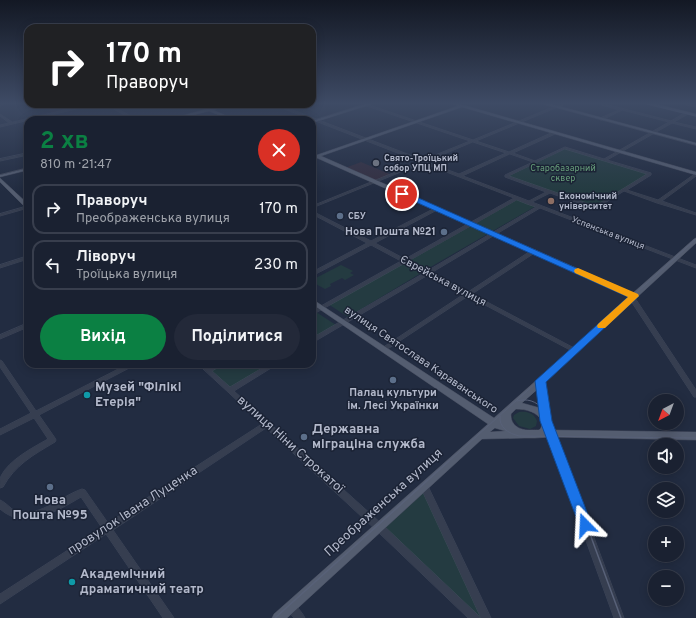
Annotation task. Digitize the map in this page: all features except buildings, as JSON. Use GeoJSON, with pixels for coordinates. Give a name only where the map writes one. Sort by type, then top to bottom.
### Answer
{"type":"FeatureCollection","features":[{"type":"Feature","properties":{"kind":"main road"},"geometry":{"type":"LineString","coordinates":[[316,155],[386,133]]}},
{"type":"Feature","properties":{"kind":"main road"},"geometry":{"type":"LineString","coordinates":[[554,133],[696,174]]}},
{"type":"Feature","properties":{"kind":"main road"},"geometry":{"type":"LineString","coordinates":[[655,133],[696,144]]}},
{"type":"Feature","properties":{"kind":"main road"},"geometry":{"type":"LineString","coordinates":[[316,157],[376,182],[633,297]]}},
{"type":"Feature","properties":{"kind":"main road"},"geometry":{"type":"LineString","coordinates":[[0,176],[24,170]]}},
{"type":"Feature","properties":{"kind":"main road"},"geometry":{"type":"LineString","coordinates":[[0,179],[24,203]]}},
{"type":"Feature","properties":{"kind":"main road","name":"Преображенська вулиця"},"geometry":{"type":"LineString","coordinates":[[278,618],[696,240]]}},
{"type":"Feature","properties":{"kind":"main road","name":"вулиця Святослава Караванського"},"geometry":{"type":"LineString","coordinates":[[316,305],[494,423],[518,432]]}},
{"type":"Feature","properties":{"kind":"main road"},"geometry":{"type":"LineString","coordinates":[[541,381],[546,421],[544,431],[533,435],[518,432],[507,422],[506,414],[510,409],[519,405],[531,407],[541,413],[546,421],[551,433]]}},
{"type":"Feature","properties":{"kind":"main road"},"geometry":{"type":"LineString","coordinates":[[479,436],[533,435],[551,433],[696,436]]}},
{"type":"Feature","properties":{"kind":"street","name":"Успенська вулиця"},"geometry":{"type":"LineString","coordinates":[[346,133],[696,266]]}},
{"type":"Feature","properties":{"kind":"street"},"geometry":{"type":"LineString","coordinates":[[450,133],[536,162]]}},
{"type":"Feature","properties":{"kind":"street"},"geometry":{"type":"LineString","coordinates":[[316,205],[495,133]]}},
{"type":"Feature","properties":{"kind":"street"},"geometry":{"type":"LineString","coordinates":[[459,176],[554,133]]}},
{"type":"Feature","properties":{"kind":"street"},"geometry":{"type":"LineString","coordinates":[[604,160],[651,133]]}},
{"type":"Feature","properties":{"kind":"street"},"geometry":{"type":"LineString","coordinates":[[565,148],[604,160],[650,174],[595,208],[506,176],[565,148]]}},
{"type":"Feature","properties":{"kind":"street"},"geometry":{"type":"LineString","coordinates":[[0,160],[24,155]]}},
{"type":"Feature","properties":{"kind":"street"},"geometry":{"type":"LineString","coordinates":[[658,202],[696,174]]}},
{"type":"Feature","properties":{"kind":"street"},"geometry":{"type":"LineString","coordinates":[[624,190],[696,214]]}},
{"type":"Feature","properties":{"kind":"street"},"geometry":{"type":"LineString","coordinates":[[528,202],[548,192]]}},
{"type":"Feature","properties":{"kind":"street"},"geometry":{"type":"LineString","coordinates":[[316,311],[517,198]]}},
{"type":"Feature","properties":{"kind":"street"},"geometry":{"type":"LineString","coordinates":[[316,339],[539,206]]}},
{"type":"Feature","properties":{"kind":"street"},"geometry":{"type":"LineString","coordinates":[[0,216],[24,208]]}},
{"type":"Feature","properties":{"kind":"street"},"geometry":{"type":"LineString","coordinates":[[316,272],[436,209]]}},
{"type":"Feature","properties":{"kind":"street","name":"Єврейська вулиця"},"geometry":{"type":"LineString","coordinates":[[316,214],[574,350]]}},
{"type":"Feature","properties":{"kind":"street"},"geometry":{"type":"LineString","coordinates":[[384,349],[534,252]]}},
{"type":"Feature","properties":{"kind":"street"},"geometry":{"type":"LineString","coordinates":[[0,267],[24,258]]}},
{"type":"Feature","properties":{"kind":"street"},"geometry":{"type":"LineString","coordinates":[[633,297],[696,395]]}},
{"type":"Feature","properties":{"kind":"street"},"geometry":{"type":"LineString","coordinates":[[0,337],[24,327]]}},
{"type":"Feature","properties":{"kind":"street"},"geometry":{"type":"LineString","coordinates":[[0,362],[52,440],[19,461],[7,473],[0,485]]}},
{"type":"Feature","properties":{"kind":"street"},"geometry":{"type":"LineString","coordinates":[[0,432],[125,368]]}},
{"type":"Feature","properties":{"kind":"street","name":"вулиця Ніни Строкатої"},"geometry":{"type":"LineString","coordinates":[[206,368],[379,527],[475,618]]}},
{"type":"Feature","properties":{"kind":"street"},"geometry":{"type":"LineString","coordinates":[[208,370],[212,368]]}},
{"type":"Feature","properties":{"kind":"street"},"geometry":{"type":"LineString","coordinates":[[230,390],[267,368]]}},
{"type":"Feature","properties":{"kind":"street","name":"провулок Івана Луценка"},"geometry":{"type":"LineString","coordinates":[[0,598],[267,424]]}},
{"type":"Feature","properties":{"kind":"street"},"geometry":{"type":"LineString","coordinates":[[551,433],[619,618]]}},
{"type":"Feature","properties":{"kind":"street"},"geometry":{"type":"LineString","coordinates":[[424,486],[486,618]]}},
{"type":"Feature","properties":{"kind":"street"},"geometry":{"type":"LineString","coordinates":[[0,504],[9,512],[16,515],[30,515],[48,510],[82,492],[168,618]]}},
{"type":"Feature","properties":{"kind":"street"},"geometry":{"type":"LineString","coordinates":[[290,606],[300,618]]}},
{"type":"Feature","properties":{"kind":"shaded area"},"geometry":{"type":"Polygon","coordinates":[[[361,162],[392,175],[376,182],[345,168],[361,162]]]}},
{"type":"Feature","properties":{"kind":"green space","name":"Старобазарний сквер"},"geometry":{"type":"Polygon","coordinates":[[[565,148],[650,174],[595,208],[506,176],[565,148]]]}},
{"type":"Feature","properties":{"kind":"green space"},"geometry":{"type":"Polygon","coordinates":[[[518,199],[536,206],[427,269],[409,260],[518,199]]]}},
{"type":"Feature","properties":{"kind":"green space"},"geometry":{"type":"Polygon","coordinates":[[[402,263],[421,273],[348,317],[328,304],[402,263]]]}},
{"type":"Feature","properties":{"kind":"green space"},"geometry":{"type":"Polygon","coordinates":[[[341,265],[353,271],[350,273],[354,275],[345,280],[342,278],[330,284],[331,286],[325,289],[316,284],[316,278],[341,265]]]}},
{"type":"Feature","properties":{"kind":"green space"},"geometry":{"type":"Polygon","coordinates":[[[316,312],[336,325],[316,338],[316,312]]]}},
{"type":"Feature","properties":{"kind":"green space"},"geometry":{"type":"Polygon","coordinates":[[[213,368],[264,368],[230,389],[209,370],[213,368]]]}},
{"type":"Feature","properties":{"kind":"green space"},"geometry":{"type":"Polygon","coordinates":[[[519,412],[527,412],[532,414],[537,421],[536,426],[530,429],[519,426],[513,418],[514,415],[519,412]]]}},
{"type":"Feature","properties":{"kind":"green space"},"geometry":{"type":"Polygon","coordinates":[[[424,486],[486,618],[475,618],[379,527],[424,486]]]}},
{"type":"Feature","properties":{"kind":"tram line"},"geometry":{"type":"LineString","coordinates":[[448,462],[696,239]]}},
{"type":"Feature","properties":{"kind":"tram line"},"geometry":{"type":"LineString","coordinates":[[540,383],[538,390],[539,395],[554,436]]}},
{"type":"Feature","properties":{"kind":"tram line"},"geometry":{"type":"LineString","coordinates":[[517,401],[531,401],[543,409]]}},
{"type":"Feature","properties":{"kind":"tram line"},"geometry":{"type":"LineString","coordinates":[[500,416],[503,427],[511,433],[519,436],[554,436]]}},
{"type":"Feature","properties":{"kind":"tram line"},"geometry":{"type":"LineString","coordinates":[[554,436],[696,438]]}},
{"type":"Feature","properties":{"kind":"tram line"},"geometry":{"type":"LineString","coordinates":[[554,436],[564,462]]}},
{"type":"Feature","properties":{"kind":"tram line"},"geometry":{"type":"LineString","coordinates":[[275,618],[449,461]]}},
{"type":"Feature","properties":{"kind":"tram line"},"geometry":{"type":"LineString","coordinates":[[563,461],[621,618]]}},
{"type":"Feature","properties":{"kind":"slow traffic"},"geometry":{"type":"LineString","coordinates":[[578,271],[634,296],[601,326]]}},
{"type":"Feature","properties":{"kind":"place","name":"Свято-Троїцький собор УПЦ МП"},"geometry":{"type":"Point","coordinates":[376,163]}},
{"type":"Feature","properties":{"kind":"place","name":"Економічний університет"},"geometry":{"type":"Point","coordinates":[551,201]}},
{"type":"Feature","properties":{"kind":"place","name":"СБУ"},"geometry":{"type":"Point","coordinates":[340,216]}},
{"type":"Feature","properties":{"kind":"place","name":"Нова Пошта №21"},"geometry":{"type":"Point","coordinates":[444,232]}},
{"type":"Feature","properties":{"kind":"place","name":"Палац культури ім. Лесі Українки"},"geometry":{"type":"Point","coordinates":[393,380]}},
{"type":"Feature","properties":{"kind":"place","name":"Музей \"Філікі Етерія\""},"geometry":{"type":"Point","coordinates":[87,395]}},
{"type":"Feature","properties":{"kind":"place","name":"Державна міграціна служба"},"geometry":{"type":"Point","coordinates":[304,437]}},
{"type":"Feature","properties":{"kind":"place","name":"Нова Пошта №95"},"geometry":{"type":"Point","coordinates":[50,487]}},
{"type":"Feature","properties":{"kind":"place","name":"Академічний драматичний театр"},"geometry":{"type":"Point","coordinates":[72,582]}},
{"type":"Feature","properties":{"kind":"route"},"geometry":{"type":"LineString","coordinates":[[402,194],[634,296],[541,381],[546,421],[562,460],[585,525]]}}]}
